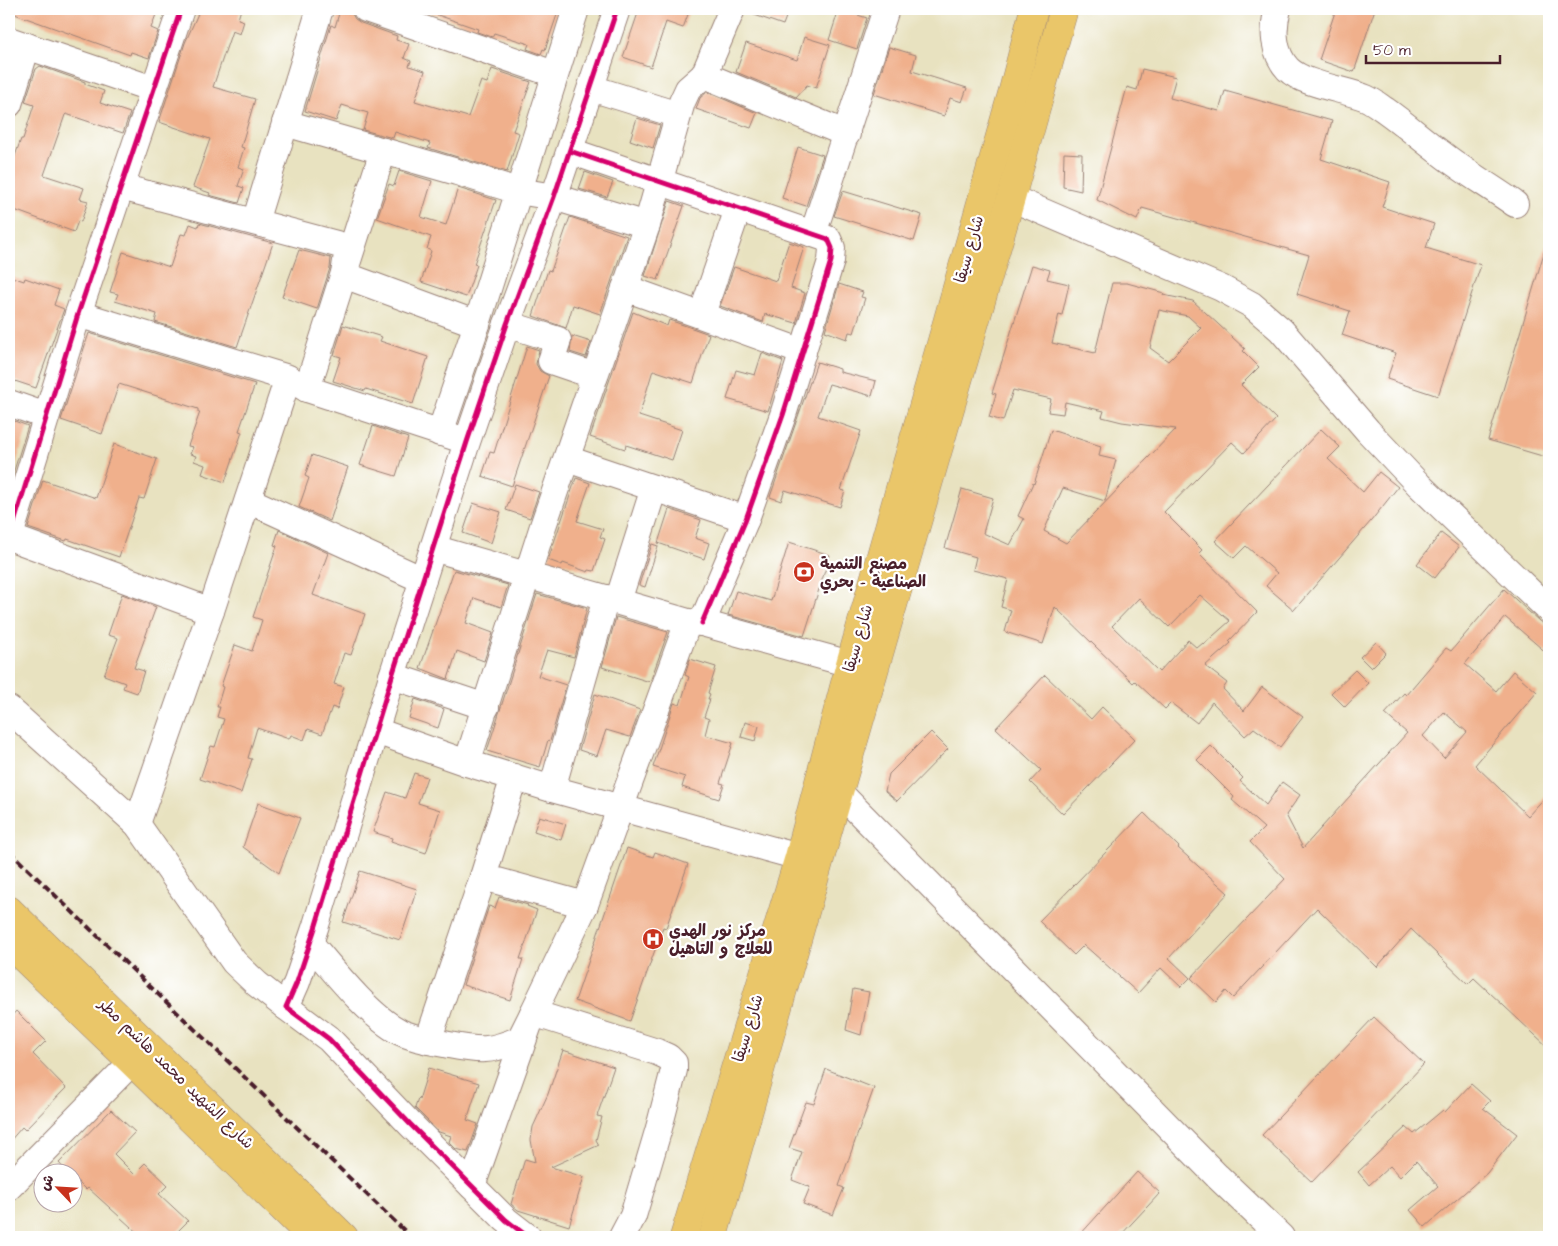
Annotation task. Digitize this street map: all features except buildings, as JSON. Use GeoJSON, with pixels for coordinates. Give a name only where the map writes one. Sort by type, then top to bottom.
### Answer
{"type":"FeatureCollection","features":[{"type":"Feature","properties":{"kind":"main road","name":"شارع سيقا"},"geometry":{"type":"LineString","coordinates":[[684,1237],[799,858],[850,664],[1013,90],[1034,9]]}},
{"type":"Feature","properties":{"kind":"main road","name":"شارع سيقا"},"geometry":{"type":"LineString","coordinates":[[713,1237],[1064,9]]}},
{"type":"Feature","properties":{"kind":"main road","name":"شارع الشهيد محمد هاشم مطر"},"geometry":{"type":"LineString","coordinates":[[9,910],[344,1237]]}},
{"type":"Feature","properties":{"kind":"main road","name":"شارع الشهيد محمد هاشم مطر"},"geometry":{"type":"LineString","coordinates":[[9,944],[312,1237]]}},
{"type":"Feature","properties":{"kind":"street"},"geometry":{"type":"LineString","coordinates":[[181,9],[78,314],[46,416],[14,502],[9,538],[211,611]]}},
{"type":"Feature","properties":{"kind":"street"},"geometry":{"type":"LineString","coordinates":[[255,222],[320,9]]}},
{"type":"Feature","properties":{"kind":"street"},"geometry":{"type":"LineString","coordinates":[[366,9],[426,19],[554,74]]}},
{"type":"Feature","properties":{"kind":"street"},"geometry":{"type":"LineString","coordinates":[[440,432],[477,324],[576,9]]}},
{"type":"Feature","properties":{"kind":"street"},"geometry":{"type":"LineString","coordinates":[[286,1007],[297,982],[310,943],[392,676],[467,442],[507,324],[570,151],[617,9]]}},
{"type":"Feature","properties":{"kind":"street"},"geometry":{"type":"LineString","coordinates":[[467,763],[528,575],[647,225],[678,115],[688,89],[704,75],[732,9]]}},
{"type":"Feature","properties":{"kind":"street"},"geometry":{"type":"LineString","coordinates":[[814,234],[886,9]]}},
{"type":"Feature","properties":{"kind":"street"},"geometry":{"type":"LineString","coordinates":[[1278,9],[1274,36],[1278,55],[1288,69],[1298,77],[1352,92],[1369,99],[1402,122],[1444,156],[1515,204]]}},
{"type":"Feature","properties":{"kind":"street"},"geometry":{"type":"LineString","coordinates":[[9,104],[18,43],[153,89]]}},
{"type":"Feature","properties":{"kind":"street"},"geometry":{"type":"LineString","coordinates":[[704,75],[846,134]]}},
{"type":"Feature","properties":{"kind":"street"},"geometry":{"type":"LineString","coordinates":[[591,88],[678,115]]}},
{"type":"Feature","properties":{"kind":"street"},"geometry":{"type":"LineString","coordinates":[[285,123],[518,191],[554,197],[647,225]]}},
{"type":"Feature","properties":{"kind":"street"},"geometry":{"type":"LineString","coordinates":[[137,824],[248,500],[344,275],[383,151]]}},
{"type":"Feature","properties":{"kind":"street"},"geometry":{"type":"LineString","coordinates":[[310,943],[342,980],[382,1020],[401,1032],[428,1041],[476,1050],[500,1048],[520,1040],[585,905],[695,622],[746,519],[782,415],[831,261],[832,248],[828,239],[570,151]]}},
{"type":"Feature","properties":{"kind":"street"},"geometry":{"type":"LineString","coordinates":[[121,187],[348,247],[344,275]]}},
{"type":"Feature","properties":{"kind":"street"},"geometry":{"type":"LineString","coordinates":[[1011,198],[1221,288],[1252,305],[1281,330],[1368,431],[1419,485],[1549,610]]}},
{"type":"Feature","properties":{"kind":"street"},"geometry":{"type":"LineString","coordinates":[[702,314],[738,209]]}},
{"type":"Feature","properties":{"kind":"street"},"geometry":{"type":"LineString","coordinates":[[344,275],[477,324]]}},
{"type":"Feature","properties":{"kind":"street"},"geometry":{"type":"LineString","coordinates":[[625,288],[702,314],[802,352]]}},
{"type":"Feature","properties":{"kind":"street"},"geometry":{"type":"LineString","coordinates":[[78,314],[298,383],[467,442]]}},
{"type":"Feature","properties":{"kind":"street"},"geometry":{"type":"LineString","coordinates":[[507,324],[558,340],[551,361],[595,376]]}},
{"type":"Feature","properties":{"kind":"street"},"geometry":{"type":"LineString","coordinates":[[9,403],[46,416]]}},
{"type":"Feature","properties":{"kind":"street"},"geometry":{"type":"LineString","coordinates":[[567,459],[746,519]]}},
{"type":"Feature","properties":{"kind":"street"},"geometry":{"type":"LineString","coordinates":[[552,789],[612,599],[654,488]]}},
{"type":"Feature","properties":{"kind":"street"},"geometry":{"type":"LineString","coordinates":[[248,500],[423,580]]}},
{"type":"Feature","properties":{"kind":"street"},"geometry":{"type":"LineString","coordinates":[[433,548],[850,664]]}},
{"type":"Feature","properties":{"kind":"street"},"geometry":{"type":"LineString","coordinates":[[392,676],[486,707]]}},
{"type":"Feature","properties":{"kind":"street"},"geometry":{"type":"LineString","coordinates":[[9,709],[137,824],[234,962],[257,984],[329,1039],[410,1124],[506,1220],[528,1237]]}},
{"type":"Feature","properties":{"kind":"street"},"geometry":{"type":"LineString","coordinates":[[376,731],[467,763],[552,789],[799,858]]}},
{"type":"Feature","properties":{"kind":"street"},"geometry":{"type":"LineString","coordinates":[[428,1041],[514,777]]}},
{"type":"Feature","properties":{"kind":"street"},"geometry":{"type":"LineString","coordinates":[[839,792],[1217,1176],[1281,1237]]}},
{"type":"Feature","properties":{"kind":"street"},"geometry":{"type":"LineString","coordinates":[[483,877],[585,905]]}},
{"type":"Feature","properties":{"kind":"street"},"geometry":{"type":"LineString","coordinates":[[472,1186],[533,1013]]}},
{"type":"Feature","properties":{"kind":"street"},"geometry":{"type":"LineString","coordinates":[[533,1013],[657,1052],[668,1057],[674,1063],[674,1070],[654,1146],[633,1216],[622,1237]]}},
{"type":"Feature","properties":{"kind":"street"},"geometry":{"type":"LineString","coordinates":[[9,1188],[132,1062]]}},
{"type":"Feature","properties":{"kind":"railway"},"geometry":{"type":"LineString","coordinates":[[9,851],[411,1237]]}},
{"type":"Feature","properties":{"kind":"cycle path"},"geometry":{"type":"LineString","coordinates":[[9,539],[78,314],[181,9]]}},
{"type":"Feature","properties":{"kind":"cycle path"},"geometry":{"type":"LineString","coordinates":[[528,1237],[506,1220],[410,1124],[329,1039],[286,1007],[297,982],[316,925],[392,676],[467,442],[507,324],[554,197],[617,9]]}},
{"type":"Feature","properties":{"kind":"cycle path"},"geometry":{"type":"LineString","coordinates":[[570,151],[828,239],[832,248],[831,261],[783,415],[746,519],[702,623]]}},
{"type":"Feature","properties":{"kind":"place","name":"مصنع التنمية الصناعية - بحري"},"geometry":{"type":"Point","coordinates":[804,572]}},
{"type":"Feature","properties":{"kind":"place","name":"مركز نور الهدي للعلاج و التاهيل"},"geometry":{"type":"Point","coordinates":[653,939]}}]}
